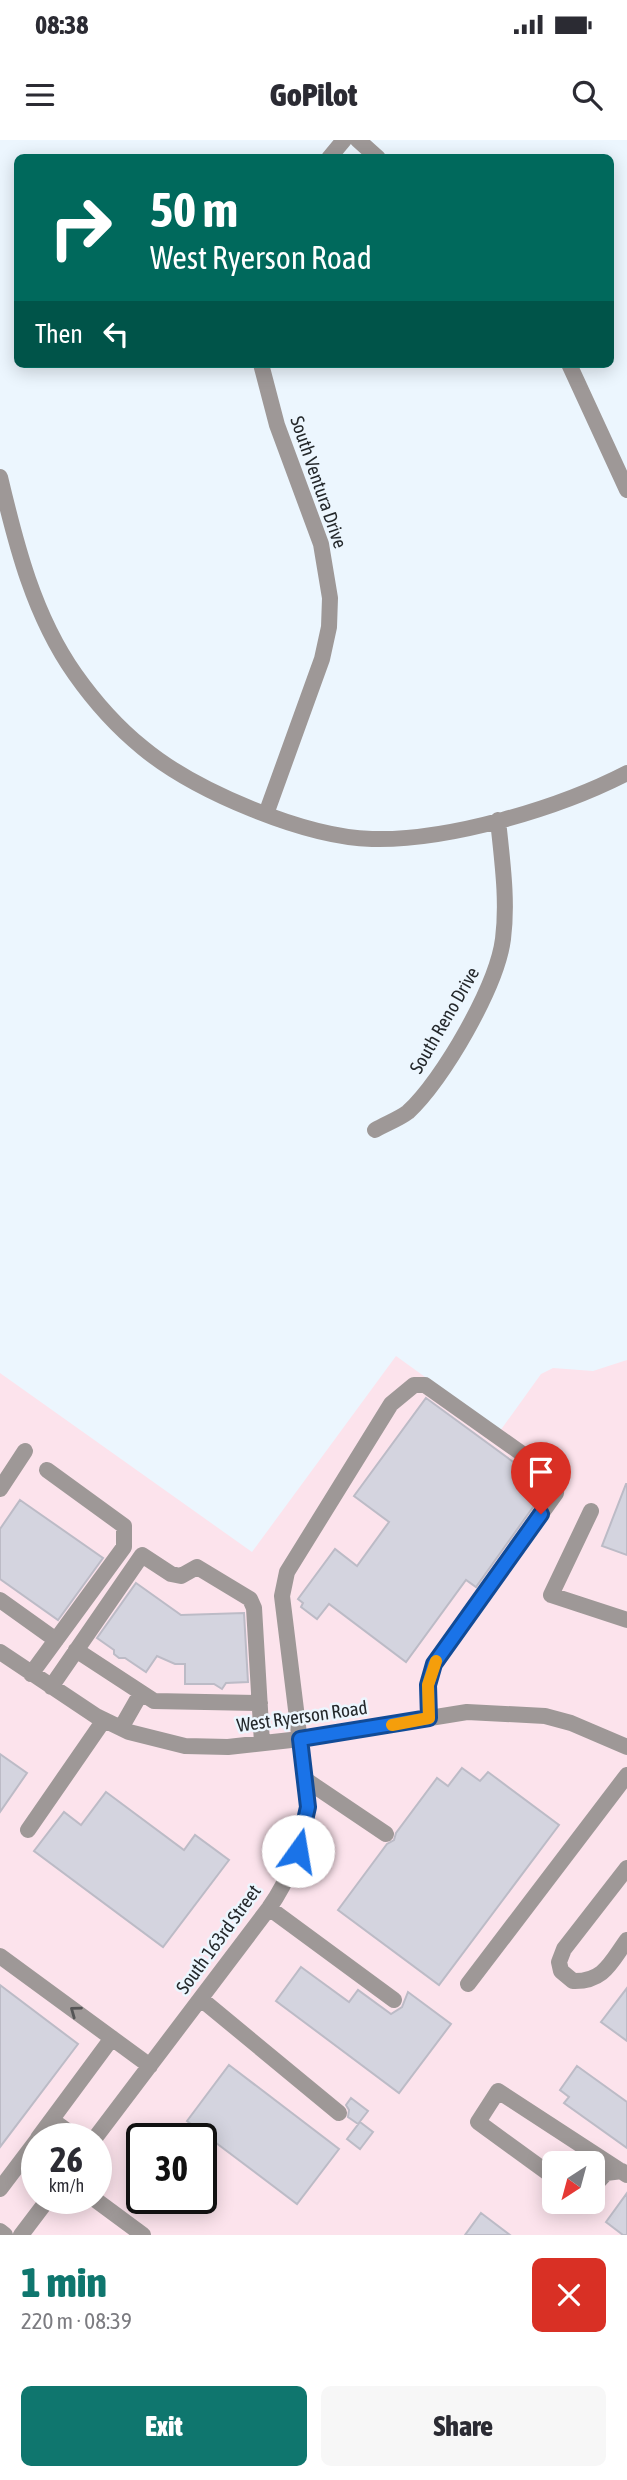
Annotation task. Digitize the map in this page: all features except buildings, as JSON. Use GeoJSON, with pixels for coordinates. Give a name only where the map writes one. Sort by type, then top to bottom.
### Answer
{"type":"FeatureCollection","features":[{"type":"Feature","properties":{"kind":"street"},"geometry":{"type":"LineString","coordinates":[[332,154],[344,140]]}},
{"type":"Feature","properties":{"kind":"street"},"geometry":{"type":"LineString","coordinates":[[358,140],[374,154]]}},
{"type":"Feature","properties":{"kind":"street","name":"South Ventura Drive"},"geometry":{"type":"LineString","coordinates":[[262,368],[277,425],[319,535],[330,598],[329,627],[322,659],[266,814]]}},
{"type":"Feature","properties":{"kind":"street"},"geometry":{"type":"LineString","coordinates":[[571,368],[627,489]]}},
{"type":"Feature","properties":{"kind":"street"},"geometry":{"type":"LineString","coordinates":[[0,477],[7,532],[47,626],[74,673],[125,732],[160,761],[223,796],[266,814],[334,835],[375,839],[440,832],[498,820],[578,795],[627,772]]}},
{"type":"Feature","properties":{"kind":"street","name":"South Reno Drive"},"geometry":{"type":"LineString","coordinates":[[375,1129],[406,1114],[427,1091],[457,1046],[498,966],[505,913],[498,820]]}},
{"type":"Feature","properties":{"kind":"street","name":"South 163rd Street"},"geometry":{"type":"LineString","coordinates":[[106,2123],[269,1908],[289,1874],[298,1851],[308,1807],[282,1596],[286,1572],[391,1404],[414,1385],[425,1385],[552,1475],[557,1483],[556,1493],[434,1664],[428,1685],[429,1718]]}},
{"type":"Feature","properties":{"kind":"street"},"geometry":{"type":"LineString","coordinates":[[0,1489],[25,1451]]}},
{"type":"Feature","properties":{"kind":"street"},"geometry":{"type":"LineString","coordinates":[[31,1674],[124,1547],[124,1526],[47,1470]]}},
{"type":"Feature","properties":{"kind":"street"},"geometry":{"type":"LineString","coordinates":[[591,1511],[551,1595],[627,1620]]}},
{"type":"Feature","properties":{"kind":"street"},"geometry":{"type":"LineString","coordinates":[[51,1687],[142,1555],[170,1574],[181,1576],[197,1567],[250,1599],[254,1608],[262,1743]]}},
{"type":"Feature","properties":{"kind":"street"},"geometry":{"type":"LineString","coordinates":[[0,1600],[56,1640]]}},
{"type":"Feature","properties":{"kind":"street"},"geometry":{"type":"LineString","coordinates":[[76,1650],[154,1701],[260,1703]]}},
{"type":"Feature","properties":{"kind":"street","name":"West Ryerson Road"},"geometry":{"type":"LineString","coordinates":[[2,1656],[104,1720],[148,1738],[185,1746],[228,1747],[300,1739],[467,1712],[529,1714],[571,1723],[627,1747]]}},
{"type":"Feature","properties":{"kind":"street"},"geometry":{"type":"LineString","coordinates":[[121,1728],[141,1693]]}},
{"type":"Feature","properties":{"kind":"street"},"geometry":{"type":"LineString","coordinates":[[28,1829],[104,1720]]}},
{"type":"Feature","properties":{"kind":"street"},"geometry":{"type":"LineString","coordinates":[[468,1984],[627,1775]]}},
{"type":"Feature","properties":{"kind":"street"},"geometry":{"type":"LineString","coordinates":[[306,1780],[386,1834]]}},
{"type":"Feature","properties":{"kind":"street"},"geometry":{"type":"LineString","coordinates":[[627,1868],[564,1950],[559,1962],[561,1971],[573,1981],[594,1979],[602,1974],[627,1940]]}},
{"type":"Feature","properties":{"kind":"street"},"geometry":{"type":"LineString","coordinates":[[269,1908],[394,2000]]}},
{"type":"Feature","properties":{"kind":"street"},"geometry":{"type":"LineString","coordinates":[[0,1956],[150,2066]]}},
{"type":"Feature","properties":{"kind":"street"},"geometry":{"type":"LineString","coordinates":[[201,1999],[339,2113]]}},
{"type":"Feature","properties":{"kind":"street"},"geometry":{"type":"LineString","coordinates":[[50,2123],[112,2038]]}},
{"type":"Feature","properties":{"kind":"street"},"geometry":{"type":"LineString","coordinates":[[542,2169],[478,2122],[498,2091],[591,2151]]}},
{"type":"Feature","properties":{"kind":"street"},"geometry":{"type":"LineString","coordinates":[[52,2120],[56,2123]]}},
{"type":"Feature","properties":{"kind":"street"},"geometry":{"type":"LineString","coordinates":[[0,2189],[21,2161]]}},
{"type":"Feature","properties":{"kind":"street"},"geometry":{"type":"LineString","coordinates":[[606,2161],[625,2173]]}},
{"type":"Feature","properties":{"kind":"street"},"geometry":{"type":"LineString","coordinates":[[606,2173],[625,2173]]}},
{"type":"Feature","properties":{"kind":"street"},"geometry":{"type":"LineString","coordinates":[[112,2212],[143,2235]]}},
{"type":"Feature","properties":{"kind":"street"},"geometry":{"type":"LineString","coordinates":[[21,2235],[37,2214]]}},
{"type":"Feature","properties":{"kind":"street"},"geometry":{"type":"LineString","coordinates":[[0,2231],[5,2235]]}},
{"type":"Feature","properties":{"kind":"shaded area"},"geometry":{"type":"Polygon","coordinates":[[[396,1356],[500,1431],[541,1374],[553,1368],[593,1371],[627,1360],[627,2235],[0,2235],[0,1373],[252,1552],[396,1356]]]}},
{"type":"Feature","properties":{"kind":"slow traffic"},"geometry":{"type":"LineString","coordinates":[[392,1725],[429,1718],[428,1685],[436,1661]]}},
{"type":"Feature","properties":{"kind":"route"},"geometry":{"type":"LineString","coordinates":[[298,1851],[308,1807],[300,1739],[429,1718],[428,1685],[434,1664],[541,1514]]}}]}
